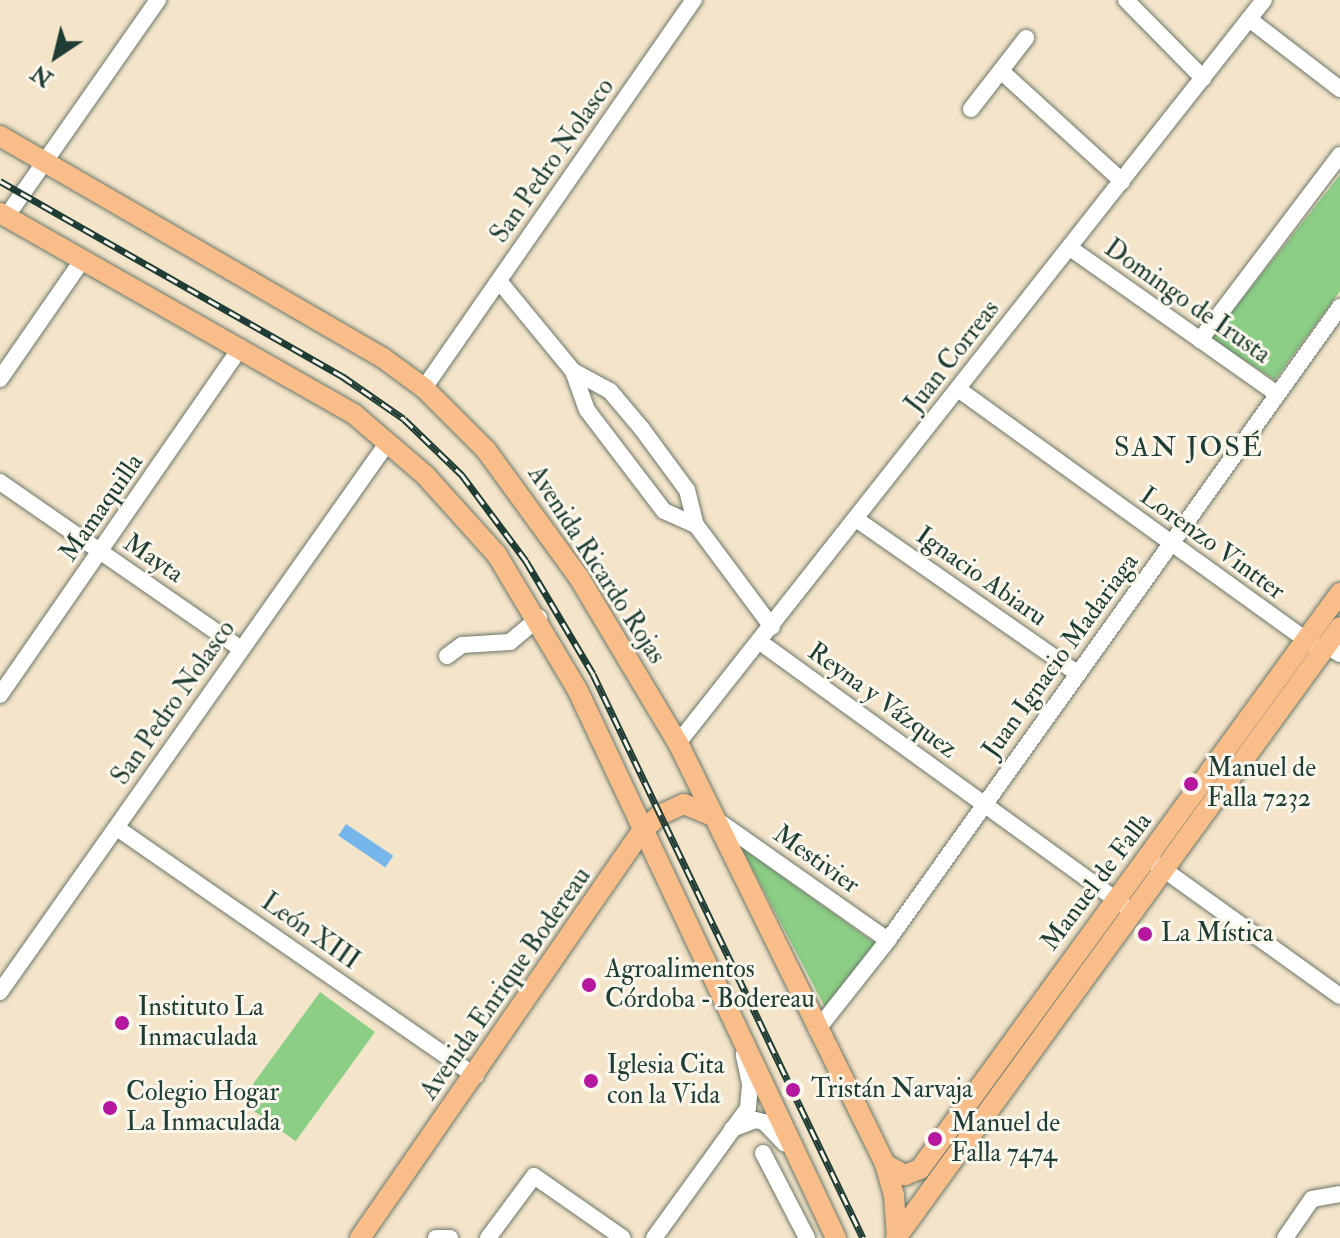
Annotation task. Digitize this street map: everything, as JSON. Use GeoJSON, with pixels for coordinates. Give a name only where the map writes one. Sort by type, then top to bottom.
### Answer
{"type":"FeatureCollection","features":[{"type":"Feature","properties":{"kind":"main road","name":"Avenida Ricardo Rojas"},"geometry":{"type":"LineString","coordinates":[[0,136],[348,337],[424,388],[486,450],[543,523],[678,743],[885,1164],[894,1196],[897,1238]]}},
{"type":"Feature","properties":{"kind":"main road"},"geometry":{"type":"LineString","coordinates":[[3,215],[333,401],[388,442],[480,534],[539,618],[836,1238]]}},
{"type":"Feature","properties":{"kind":"main road","name":"Manuel de Falla"},"geometry":{"type":"LineString","coordinates":[[1324,648],[1340,593]]}},
{"type":"Feature","properties":{"kind":"main road","name":"Manuel de Falla"},"geometry":{"type":"LineString","coordinates":[[885,1164],[905,1175],[920,1169],[1340,627]]}},
{"type":"Feature","properties":{"kind":"main road","name":"Avenida Enrique Bodereau"},"geometry":{"type":"LineString","coordinates":[[360,1238],[642,831],[660,815],[684,804],[697,805],[717,820]]}},
{"type":"Feature","properties":{"kind":"main road","name":"Manuel de Falla"},"geometry":{"type":"LineString","coordinates":[[897,1238],[1124,905]]}},
{"type":"Feature","properties":{"kind":"street"},"geometry":{"type":"LineString","coordinates":[[3,215],[158,0]]}},
{"type":"Feature","properties":{"kind":"street","name":"San Pedro Nolasco"},"geometry":{"type":"LineString","coordinates":[[424,388],[694,0]]}},
{"type":"Feature","properties":{"kind":"street"},"geometry":{"type":"LineString","coordinates":[[1126,0],[1203,78]]}},
{"type":"Feature","properties":{"kind":"street","name":"Juan Correas"},"geometry":{"type":"LineString","coordinates":[[678,743],[1264,0]]}},
{"type":"Feature","properties":{"kind":"street"},"geometry":{"type":"LineString","coordinates":[[1249,19],[1340,89]]}},
{"type":"Feature","properties":{"kind":"street"},"geometry":{"type":"LineString","coordinates":[[971,109],[1026,38]]}},
{"type":"Feature","properties":{"kind":"street"},"geometry":{"type":"LineString","coordinates":[[1001,71],[1122,181]]}},
{"type":"Feature","properties":{"kind":"street"},"geometry":{"type":"LineString","coordinates":[[1200,340],[1340,155]]}},
{"type":"Feature","properties":{"kind":"street","name":"Domingo de Irusta"},"geometry":{"type":"LineString","coordinates":[[1070,248],[1277,394]]}},
{"type":"Feature","properties":{"kind":"street"},"geometry":{"type":"LineString","coordinates":[[0,379],[83,259]]}},
{"type":"Feature","properties":{"kind":"street"},"geometry":{"type":"LineString","coordinates":[[499,281],[573,371],[587,410],[664,511],[696,525]]}},
{"type":"Feature","properties":{"kind":"street","name":"Juan Ignacio Madariaga"},"geometry":{"type":"LineString","coordinates":[[817,1030],[888,940],[1340,307]]}},
{"type":"Feature","properties":{"kind":"street","name":"Mamaquilla"},"geometry":{"type":"LineString","coordinates":[[0,695],[241,347]]}},
{"type":"Feature","properties":{"kind":"street"},"geometry":{"type":"LineString","coordinates":[[573,371],[610,391],[642,429],[687,490],[696,525],[772,627]]}},
{"type":"Feature","properties":{"kind":"street","name":"Lorenzo Vintter"},"geometry":{"type":"LineString","coordinates":[[958,389],[1171,544],[1324,648]]}},
{"type":"Feature","properties":{"kind":"street","name":"San Pedro Nolasco"},"geometry":{"type":"LineString","coordinates":[[0,992],[388,442]]}},
{"type":"Feature","properties":{"kind":"street","name":"Mayta"},"geometry":{"type":"LineString","coordinates":[[0,482],[240,648]]}},
{"type":"Feature","properties":{"kind":"street","name":"Ignacio Abiaru"},"geometry":{"type":"LineString","coordinates":[[856,519],[1078,674]]}},
{"type":"Feature","properties":{"kind":"street"},"geometry":{"type":"LineString","coordinates":[[447,656],[462,645],[510,642],[539,618]]}},
{"type":"Feature","properties":{"kind":"street","name":"Reyna y Vázquez"},"geometry":{"type":"LineString","coordinates":[[760,642],[1124,905]]}},
{"type":"Feature","properties":{"kind":"street","name":"Mestivier"},"geometry":{"type":"LineString","coordinates":[[717,820],[888,940]]}},
{"type":"Feature","properties":{"kind":"street","name":"León XIII"},"geometry":{"type":"LineString","coordinates":[[117,828],[475,1076]]}},
{"type":"Feature","properties":{"kind":"street"},"geometry":{"type":"LineString","coordinates":[[1156,864],[1340,996]]}},
{"type":"Feature","properties":{"kind":"street"},"geometry":{"type":"LineString","coordinates":[[654,1238],[731,1130],[751,1096],[740,1039]]}},
{"type":"Feature","properties":{"kind":"street"},"geometry":{"type":"LineString","coordinates":[[731,1130],[755,1120],[764,1122],[801,1166]]}},
{"type":"Feature","properties":{"kind":"street"},"geometry":{"type":"LineString","coordinates":[[763,1153],[807,1238]]}},
{"type":"Feature","properties":{"kind":"street"},"geometry":{"type":"LineString","coordinates":[[488,1238],[534,1176],[604,1233],[623,1238]]}},
{"type":"Feature","properties":{"kind":"street"},"geometry":{"type":"LineString","coordinates":[[1285,1238],[1312,1199],[1332,1194]]}},
{"type":"Feature","properties":{"kind":"street"},"geometry":{"type":"LineString","coordinates":[[436,1238],[450,1238]]}},
{"type":"Feature","properties":{"kind":"street"},"geometry":{"type":"LineString","coordinates":[[637,1238],[648,1238]]}},
{"type":"Feature","properties":{"kind":"green space"},"geometry":{"type":"Polygon","coordinates":[[[1340,175],[1340,291],[1275,380],[1211,338],[1340,175]]]}},
{"type":"Feature","properties":{"kind":"green space"},"geometry":{"type":"Polygon","coordinates":[[[741,847],[876,944],[827,1011],[741,847]]]}},
{"type":"Feature","properties":{"kind":"green space"},"geometry":{"type":"Polygon","coordinates":[[[320,992],[375,1032],[296,1141],[241,1101],[320,992]]]}},
{"type":"Feature","properties":{"kind":"water"},"geometry":{"type":"Polygon","coordinates":[[[346,824],[393,856],[385,867],[338,836],[346,824]]]}},
{"type":"Feature","properties":{"kind":"railway"},"geometry":{"type":"LineString","coordinates":[[0,181],[342,376],[404,419],[462,475],[526,561],[593,674],[863,1238]]}},
{"type":"Feature","properties":{"kind":"place","name":"Manuel de Falla 7232"},"geometry":{"type":"Point","coordinates":[1191,784]}},
{"type":"Feature","properties":{"kind":"place","name":"La Mística"},"geometry":{"type":"Point","coordinates":[1145,934]}},
{"type":"Feature","properties":{"kind":"place","name":"Agroalimentos Córdoba - Bodereau"},"geometry":{"type":"Point","coordinates":[589,985]}},
{"type":"Feature","properties":{"kind":"place","name":"Instituto La Inmaculada"},"geometry":{"type":"Point","coordinates":[122,1023]}},
{"type":"Feature","properties":{"kind":"place","name":"Iglesia Cita con la Vida"},"geometry":{"type":"Point","coordinates":[591,1081]}},
{"type":"Feature","properties":{"kind":"place","name":"Tristán Narvaja"},"geometry":{"type":"Point","coordinates":[793,1090]}},
{"type":"Feature","properties":{"kind":"place","name":"Colegio Hogar La Inmaculada"},"geometry":{"type":"Point","coordinates":[110,1108]}},
{"type":"Feature","properties":{"kind":"place","name":"Manuel de Falla 7474"},"geometry":{"type":"Point","coordinates":[935,1139]}},
{"type":"Feature","properties":{"kind":"district","name":"SAN JOSÉ"},"geometry":{"type":"Point","coordinates":[1189,448]}}]}
